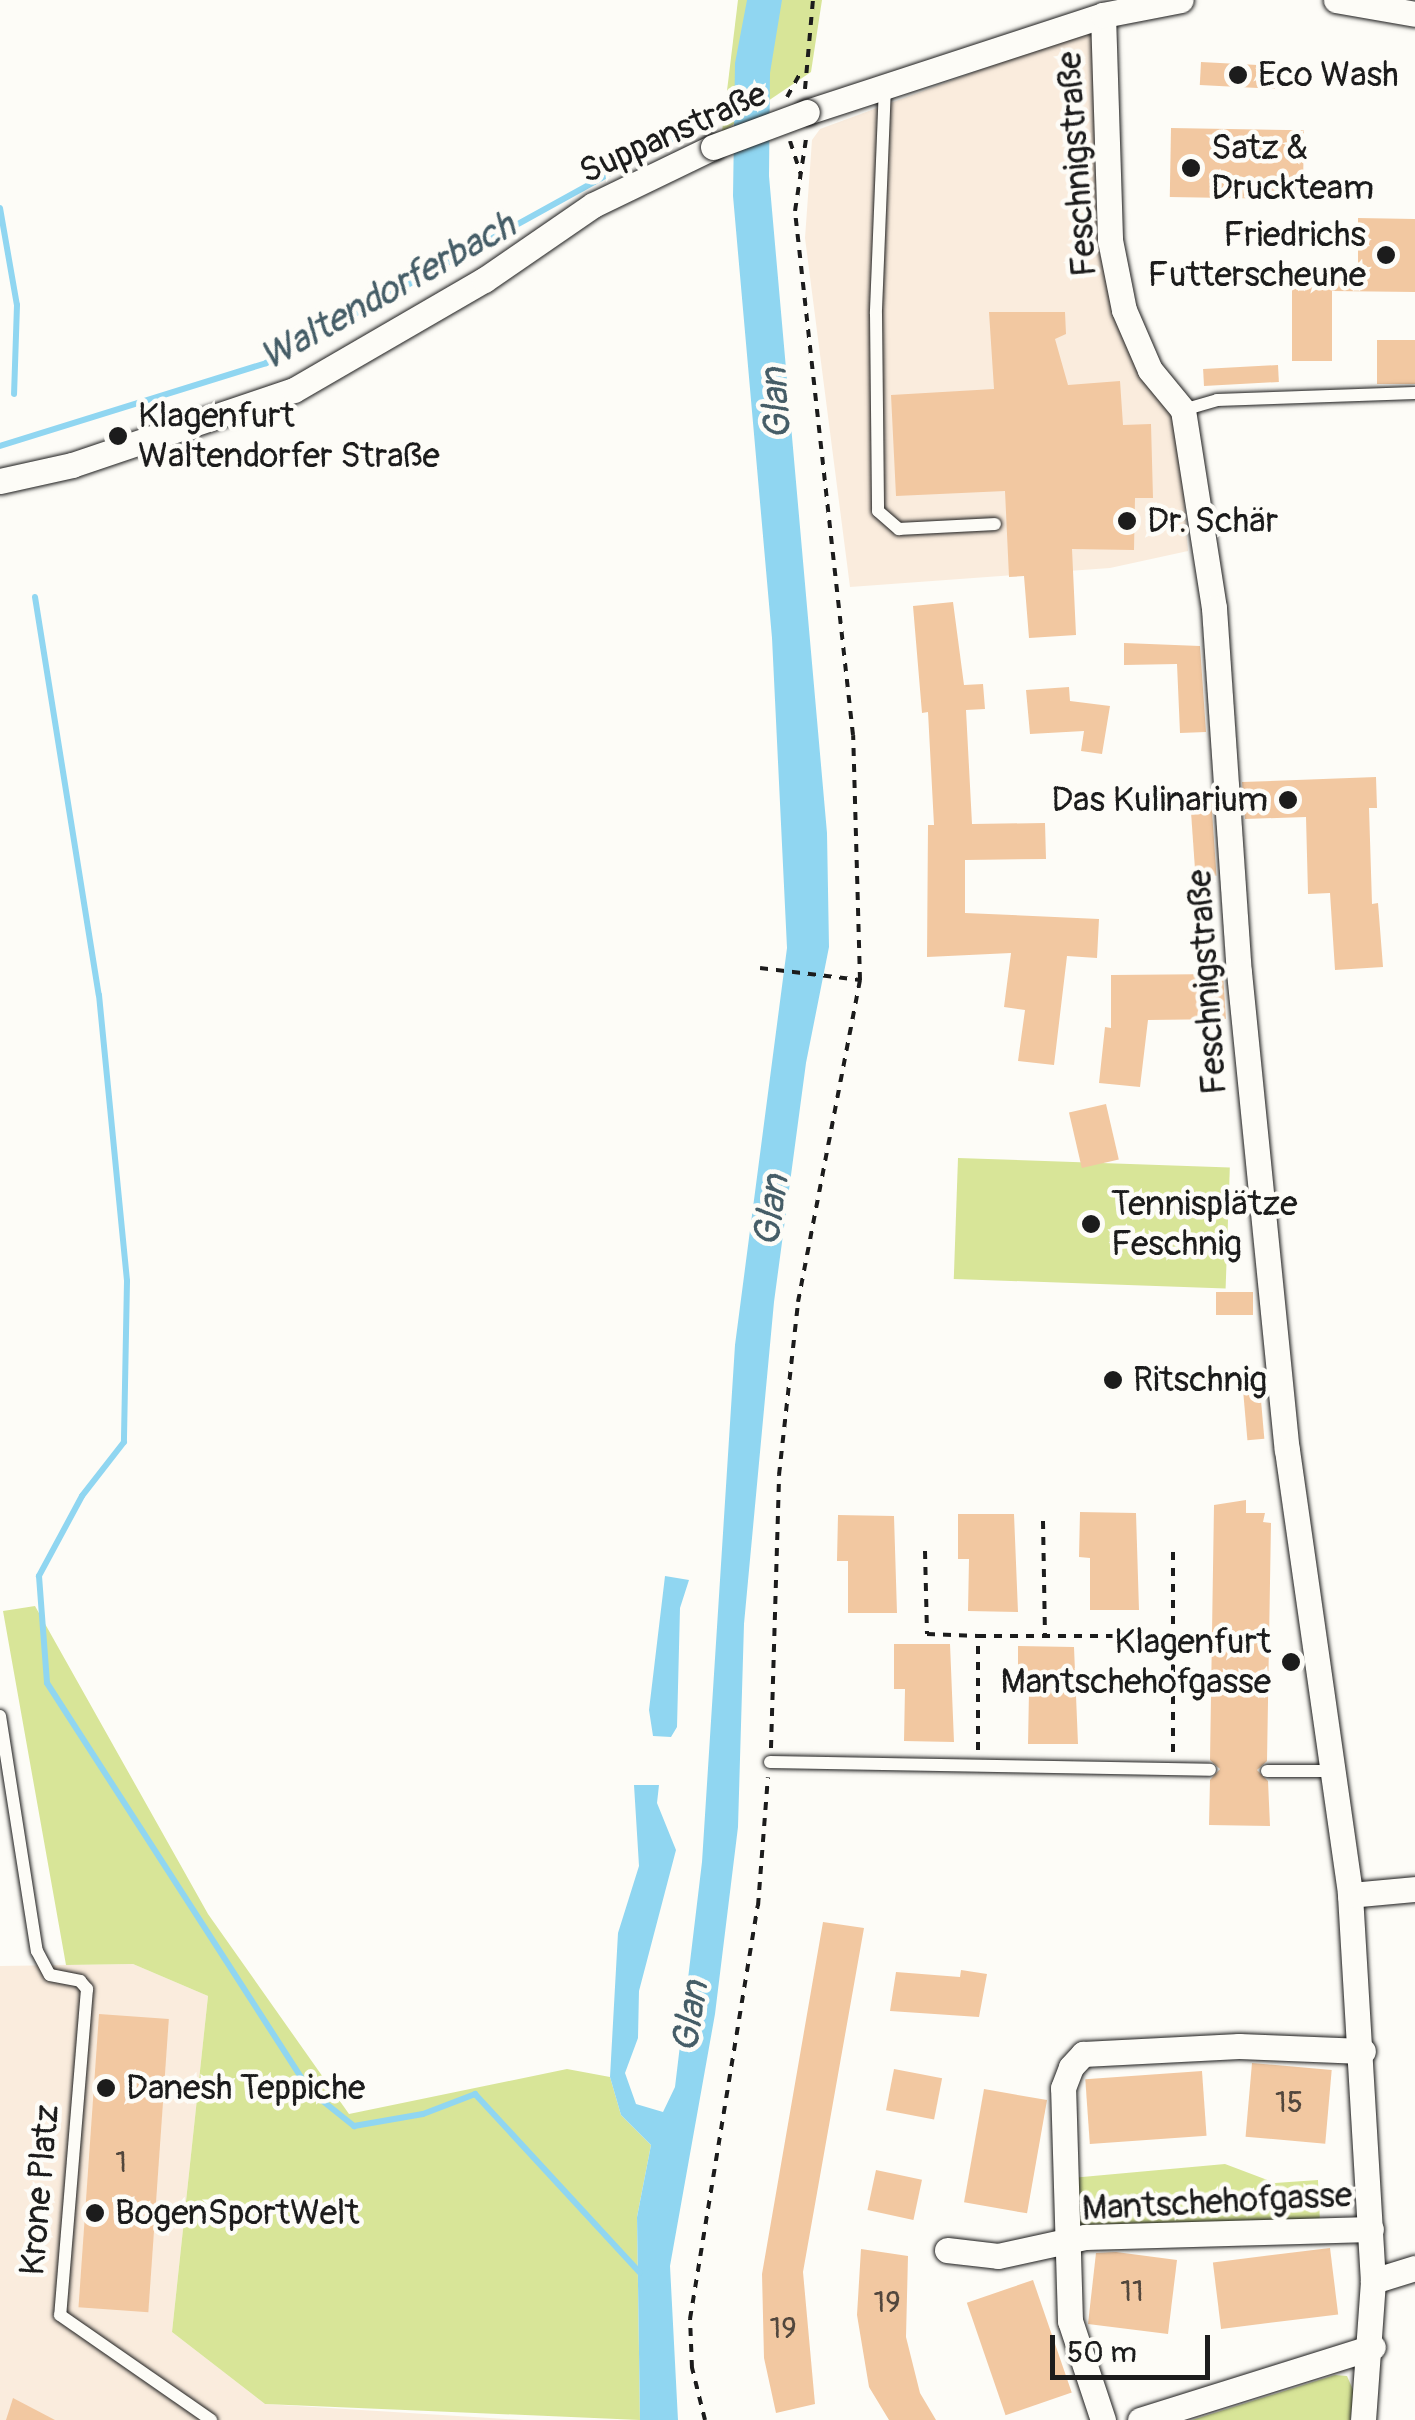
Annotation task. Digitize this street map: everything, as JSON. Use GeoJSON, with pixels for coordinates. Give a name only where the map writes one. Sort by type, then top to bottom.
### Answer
{"type":"FeatureCollection","features":[{"type":"Feature","properties":{"kind":"street","name":"Suppanstraße"},"geometry":{"type":"LineString","coordinates":[[0,482],[72,464],[294,390],[484,280],[593,205],[713,147],[800,112],[1103,16],[1181,0]]}},
{"type":"Feature","properties":{"kind":"street"},"geometry":{"type":"LineString","coordinates":[[1336,0],[1415,14]]}},
{"type":"Feature","properties":{"kind":"street","name":"Feschnigstraße"},"geometry":{"type":"LineString","coordinates":[[1103,16],[1110,240],[1124,310],[1150,370],[1183,410],[1214,608],[1239,972],[1287,1450],[1350,1895]]}},
{"type":"Feature","properties":{"kind":"street"},"geometry":{"type":"LineString","coordinates":[[1350,1895],[1415,1889]]}},
{"type":"Feature","properties":{"kind":"street","name":"Mantschehofgasse"},"geometry":{"type":"LineString","coordinates":[[1350,1895],[1363,2051],[1373,2281],[1373,2346],[1364,2420]]}},
{"type":"Feature","properties":{"kind":"street","name":"Mantschehofgasse"},"geometry":{"type":"LineString","coordinates":[[1103,2420],[1070,2321],[1063,2088],[1083,2054],[1239,2046],[1363,2051]]}},
{"type":"Feature","properties":{"kind":"street","name":"Mantschehofgasse"},"geometry":{"type":"LineString","coordinates":[[947,2250],[998,2256],[1066,2245],[1085,2236],[1371,2229]]}},
{"type":"Feature","properties":{"kind":"street"},"geometry":{"type":"LineString","coordinates":[[1373,2281],[1415,2268]]}},
{"type":"Feature","properties":{"kind":"street"},"geometry":{"type":"LineString","coordinates":[[1140,2420],[1373,2346]]}},
{"type":"Feature","properties":{"kind":"lane"},"geometry":{"type":"LineString","coordinates":[[885,86],[876,314],[878,511],[898,529],[995,524]]}},
{"type":"Feature","properties":{"kind":"lane"},"geometry":{"type":"LineString","coordinates":[[1183,410],[1218,400],[1415,393]]}},
{"type":"Feature","properties":{"kind":"lane","name":"Krone Platz"},"geometry":{"type":"LineString","coordinates":[[0,1716],[38,1951],[50,1975],[80,1980],[87,1989],[60,2315],[210,2420]]}},
{"type":"Feature","properties":{"kind":"lane"},"geometry":{"type":"LineString","coordinates":[[770,1762],[978,1770],[1210,1770]]}},
{"type":"Feature","properties":{"kind":"lane"},"geometry":{"type":"LineString","coordinates":[[1268,1771],[1332,1771]]}},
{"type":"Feature","properties":{"kind":"path"},"geometry":{"type":"LineString","coordinates":[[706,2420],[692,2368],[690,2318],[758,1906],[770,1762],[779,1476],[796,1322],[860,980],[853,735],[795,211],[801,174],[800,112],[791,81],[803,72],[813,0]]}},
{"type":"Feature","properties":{"kind":"path"},"geometry":{"type":"LineString","coordinates":[[790,156],[801,174]]}},
{"type":"Feature","properties":{"kind":"path"},"geometry":{"type":"LineString","coordinates":[[760,968],[860,980]]}},
{"type":"Feature","properties":{"kind":"path"},"geometry":{"type":"LineString","coordinates":[[1043,1521],[1045,1638]]}},
{"type":"Feature","properties":{"kind":"path"},"geometry":{"type":"LineString","coordinates":[[1173,1547],[1173,1770]]}},
{"type":"Feature","properties":{"kind":"path"},"geometry":{"type":"LineString","coordinates":[[925,1551],[928,1634],[1045,1638],[1172,1636]]}},
{"type":"Feature","properties":{"kind":"path"},"geometry":{"type":"LineString","coordinates":[[978,1636],[978,1770]]}},
{"type":"Feature","properties":{"kind":"shaded area"},"geometry":{"type":"Polygon","coordinates":[[[1097,27],[1105,238],[1178,418],[1188,551],[1110,568],[850,587],[805,238],[812,140],[820,129],[1097,27]]]}},
{"type":"Feature","properties":{"kind":"shaded area"},"geometry":{"type":"Polygon","coordinates":[[[133,1964],[208,1996],[172,2332],[265,2404],[524,2420],[0,2420],[0,1966],[133,1964]]]}},
{"type":"Feature","properties":{"kind":"green space"},"geometry":{"type":"Polygon","coordinates":[[[738,0],[822,0],[811,72],[722,132],[738,0]]]}},
{"type":"Feature","properties":{"kind":"green space","name":"Tennisplätze Feschnig"},"geometry":{"type":"Polygon","coordinates":[[[958,1158],[1230,1167],[1226,1288],[954,1279],[958,1158]]]}},
{"type":"Feature","properties":{"kind":"green space"},"geometry":{"type":"Polygon","coordinates":[[[35,1606],[208,1914],[349,2114],[567,2069],[610,2077],[621,2115],[651,2145],[637,2217],[640,2420],[265,2404],[172,2332],[208,1996],[133,1964],[66,1965],[3,1611],[35,1606]]]}},
{"type":"Feature","properties":{"kind":"green space"},"geometry":{"type":"Polygon","coordinates":[[[1225,2164],[1275,2183],[1318,2180],[1320,2223],[1079,2227],[1071,2178],[1225,2164]]]}},
{"type":"Feature","properties":{"kind":"green space"},"geometry":{"type":"Polygon","coordinates":[[[1335,2375],[1347,2376],[1354,2392],[1350,2420],[1192,2420],[1335,2375]]]}},
{"type":"Feature","properties":{"kind":"water","name":"Glan"},"geometry":{"type":"Polygon","coordinates":[[[747,0],[782,0],[770,73],[769,176],[827,833],[829,947],[806,1063],[774,1302],[744,1624],[738,1827],[715,2014],[670,2266],[678,2420],[640,2420],[637,2217],[651,2145],[621,2115],[610,2077],[618,1933],[639,1866],[634,1785],[659,1785],[657,1803],[676,1850],[639,1991],[638,2038],[625,2073],[636,2104],[663,2112],[675,2087],[702,1862],[735,1345],[787,948],[772,638],[733,196],[735,63],[747,0]]]}},
{"type":"Feature","properties":{"kind":"water"},"geometry":{"type":"Polygon","coordinates":[[[665,1576],[689,1580],[680,1608],[677,1727],[671,1737],[653,1736],[649,1710],[665,1576]]]}},
{"type":"Feature","properties":{"kind":"building","name":"Eco Wash"},"geometry":{"type":"Polygon","coordinates":[[[1201,62],[1276,66],[1275,89],[1200,85],[1201,62]]]}},
{"type":"Feature","properties":{"kind":"building"},"geometry":{"type":"Polygon","coordinates":[[[1171,128],[1304,130],[1303,199],[1170,197],[1171,128]]]}},
{"type":"Feature","properties":{"kind":"building"},"geometry":{"type":"Polygon","coordinates":[[[1358,218],[1415,219],[1415,292],[1332,291],[1332,361],[1292,361],[1292,269],[1358,269],[1358,218]]]}},
{"type":"Feature","properties":{"kind":"building"},"geometry":{"type":"Polygon","coordinates":[[[989,312],[1065,312],[1066,334],[1055,339],[1068,385],[1120,381],[1123,425],[1151,424],[1153,498],[1135,498],[1134,550],[1072,549],[1076,635],[1029,638],[1024,576],[1009,577],[1005,491],[896,496],[891,395],[994,389],[989,312]]]}},
{"type":"Feature","properties":{"kind":"building"},"geometry":{"type":"Polygon","coordinates":[[[1377,340],[1415,340],[1415,384],[1377,384],[1377,340]]]}},
{"type":"Feature","properties":{"kind":"building"},"geometry":{"type":"Polygon","coordinates":[[[1278,365],[1279,382],[1204,386],[1203,369],[1278,365]]]}},
{"type":"Feature","properties":{"kind":"building"},"geometry":{"type":"Polygon","coordinates":[[[953,602],[964,685],[983,684],[985,709],[966,710],[972,824],[1045,823],[1046,859],[965,860],[965,913],[1099,919],[1097,958],[1067,956],[1054,1065],[1018,1061],[1025,1010],[1004,1007],[1011,953],[927,957],[928,825],[934,825],[928,712],[922,713],[913,606],[953,602]]]}},
{"type":"Feature","properties":{"kind":"building"},"geometry":{"type":"Polygon","coordinates":[[[1124,643],[1200,646],[1206,732],[1180,733],[1177,664],[1124,665],[1124,643]]]}},
{"type":"Feature","properties":{"kind":"building"},"geometry":{"type":"Polygon","coordinates":[[[1069,687],[1070,701],[1110,706],[1102,754],[1081,751],[1084,731],[1030,734],[1026,690],[1069,687]]]}},
{"type":"Feature","properties":{"kind":"building"},"geometry":{"type":"Polygon","coordinates":[[[1376,777],[1377,808],[1369,808],[1372,904],[1378,903],[1383,967],[1335,970],[1330,893],[1308,894],[1306,817],[1245,819],[1242,782],[1376,777]]]}},
{"type":"Feature","properties":{"kind":"building"},"geometry":{"type":"Polygon","coordinates":[[[1211,797],[1217,876],[1196,877],[1190,798],[1211,797]]]}},
{"type":"Feature","properties":{"kind":"building"},"geometry":{"type":"Polygon","coordinates":[[[1223,974],[1226,1019],[1148,1020],[1140,1087],[1099,1083],[1105,1027],[1111,1028],[1111,975],[1223,974]]]}},
{"type":"Feature","properties":{"kind":"building"},"geometry":{"type":"Polygon","coordinates":[[[1106,1104],[1119,1160],[1082,1168],[1069,1113],[1106,1104]]]}},
{"type":"Feature","properties":{"kind":"building"},"geometry":{"type":"Polygon","coordinates":[[[1216,1292],[1253,1292],[1253,1315],[1216,1315],[1216,1292]]]}},
{"type":"Feature","properties":{"kind":"building"},"geometry":{"type":"Polygon","coordinates":[[[1260,1389],[1264,1439],[1247,1440],[1243,1390],[1260,1389]]]}},
{"type":"Feature","properties":{"kind":"building"},"geometry":{"type":"Polygon","coordinates":[[[1246,1500],[1246,1513],[1265,1513],[1263,1522],[1271,1523],[1267,1761],[1257,1770],[1268,1781],[1270,1826],[1209,1825],[1210,1780],[1220,1769],[1210,1760],[1214,1505],[1246,1500]]]}},
{"type":"Feature","properties":{"kind":"building"},"geometry":{"type":"Polygon","coordinates":[[[1080,1512],[1136,1513],[1139,1610],[1090,1610],[1090,1558],[1079,1557],[1080,1512]]]}},
{"type":"Feature","properties":{"kind":"building"},"geometry":{"type":"Polygon","coordinates":[[[958,1514],[1014,1514],[1018,1612],[968,1611],[969,1559],[958,1559],[958,1514]]]}},
{"type":"Feature","properties":{"kind":"building"},"geometry":{"type":"Polygon","coordinates":[[[838,1515],[894,1516],[897,1613],[848,1613],[848,1561],[837,1561],[838,1515]]]}},
{"type":"Feature","properties":{"kind":"building"},"geometry":{"type":"Polygon","coordinates":[[[894,1644],[950,1644],[954,1742],[904,1741],[905,1689],[894,1689],[894,1644]]]}},
{"type":"Feature","properties":{"kind":"building"},"geometry":{"type":"Polygon","coordinates":[[[1018,1646],[1074,1647],[1078,1744],[1028,1744],[1029,1691],[1018,1691],[1018,1646]]]}},
{"type":"Feature","properties":{"kind":"building"},"geometry":{"type":"Polygon","coordinates":[[[823,1922],[864,1928],[803,2272],[815,2404],[776,2413],[764,2358],[762,2274],[823,1922]]]}},
{"type":"Feature","properties":{"kind":"building"},"geometry":{"type":"Polygon","coordinates":[[[961,1970],[987,1974],[979,2017],[890,2011],[896,1972],[960,1977],[961,1970]]]}},
{"type":"Feature","properties":{"kind":"building"},"geometry":{"type":"Polygon","coordinates":[[[99,2014],[169,2019],[148,2312],[78,2307],[99,2014]]]}},
{"type":"Feature","properties":{"kind":"building"},"geometry":{"type":"Polygon","coordinates":[[[1252,2063],[1332,2070],[1325,2144],[1246,2137],[1252,2063]]]}},
{"type":"Feature","properties":{"kind":"building"},"geometry":{"type":"Polygon","coordinates":[[[894,2069],[942,2078],[934,2120],[886,2110],[894,2069]]]}},
{"type":"Feature","properties":{"kind":"building"},"geometry":{"type":"Polygon","coordinates":[[[1202,2071],[1207,2136],[1090,2144],[1085,2079],[1202,2071]]]}},
{"type":"Feature","properties":{"kind":"building"},"geometry":{"type":"Polygon","coordinates":[[[984,2089],[1047,2100],[1027,2213],[964,2202],[984,2089]]]}},
{"type":"Feature","properties":{"kind":"building"},"geometry":{"type":"Polygon","coordinates":[[[876,2170],[922,2180],[913,2220],[867,2210],[876,2170]]]}},
{"type":"Feature","properties":{"kind":"building"},"geometry":{"type":"Polygon","coordinates":[[[1330,2248],[1338,2315],[1221,2329],[1213,2262],[1330,2248]]]}},
{"type":"Feature","properties":{"kind":"building"},"geometry":{"type":"Polygon","coordinates":[[[861,2249],[908,2256],[906,2337],[920,2393],[936,2420],[889,2420],[869,2387],[857,2315],[861,2249]]]}},
{"type":"Feature","properties":{"kind":"building"},"geometry":{"type":"Polygon","coordinates":[[[1096,2253],[1177,2260],[1168,2334],[1088,2324],[1096,2253]]]}},
{"type":"Feature","properties":{"kind":"building"},"geometry":{"type":"Polygon","coordinates":[[[1033,2280],[1072,2393],[1006,2415],[967,2303],[1033,2280]]]}},
{"type":"Feature","properties":{"kind":"building"},"geometry":{"type":"Polygon","coordinates":[[[13,2398],[55,2420],[6,2420],[13,2398]]]}},
{"type":"Feature","properties":{"kind":"waterway","name":"Waltendorferbach"},"geometry":{"type":"LineString","coordinates":[[0,446],[266,363],[739,102]]}},
{"type":"Feature","properties":{"kind":"waterway"},"geometry":{"type":"LineString","coordinates":[[0,208],[17,305],[14,394]]}},
{"type":"Feature","properties":{"kind":"waterway"},"geometry":{"type":"LineString","coordinates":[[35,597],[99,995],[127,1281],[124,1442],[82,1496],[39,1576],[47,1683],[309,2090],[354,2126],[423,2114],[475,2094],[640,2273]]}},
{"type":"Feature","properties":{"kind":"place","name":"Eco Wash"},"geometry":{"type":"Point","coordinates":[1238,75]}},
{"type":"Feature","properties":{"kind":"place","name":"Satz & Druckteam"},"geometry":{"type":"Point","coordinates":[1191,168]}},
{"type":"Feature","properties":{"kind":"place","name":"Friedrichs Futterscheune"},"geometry":{"type":"Point","coordinates":[1386,255]}},
{"type":"Feature","properties":{"kind":"place","name":"Klagenfurt Waltendorfer Straße"},"geometry":{"type":"Point","coordinates":[118,436]}},
{"type":"Feature","properties":{"kind":"place","name":"Dr. Schär"},"geometry":{"type":"Point","coordinates":[1127,521]}},
{"type":"Feature","properties":{"kind":"place","name":"Das Kulinarium"},"geometry":{"type":"Point","coordinates":[1288,800]}},
{"type":"Feature","properties":{"kind":"place","name":"Tennisplätze Feschnig"},"geometry":{"type":"Point","coordinates":[1091,1224]}},
{"type":"Feature","properties":{"kind":"place","name":"Ritschnig"},"geometry":{"type":"Point","coordinates":[1113,1380]}},
{"type":"Feature","properties":{"kind":"place","name":"Klagenfurt Mantschehofgasse"},"geometry":{"type":"Point","coordinates":[1291,1662]}},
{"type":"Feature","properties":{"kind":"place","name":"Danesh Teppiche"},"geometry":{"type":"Point","coordinates":[106,2088]}},
{"type":"Feature","properties":{"kind":"place","name":"BogenSportWelt"},"geometry":{"type":"Point","coordinates":[95,2213]}}]}
